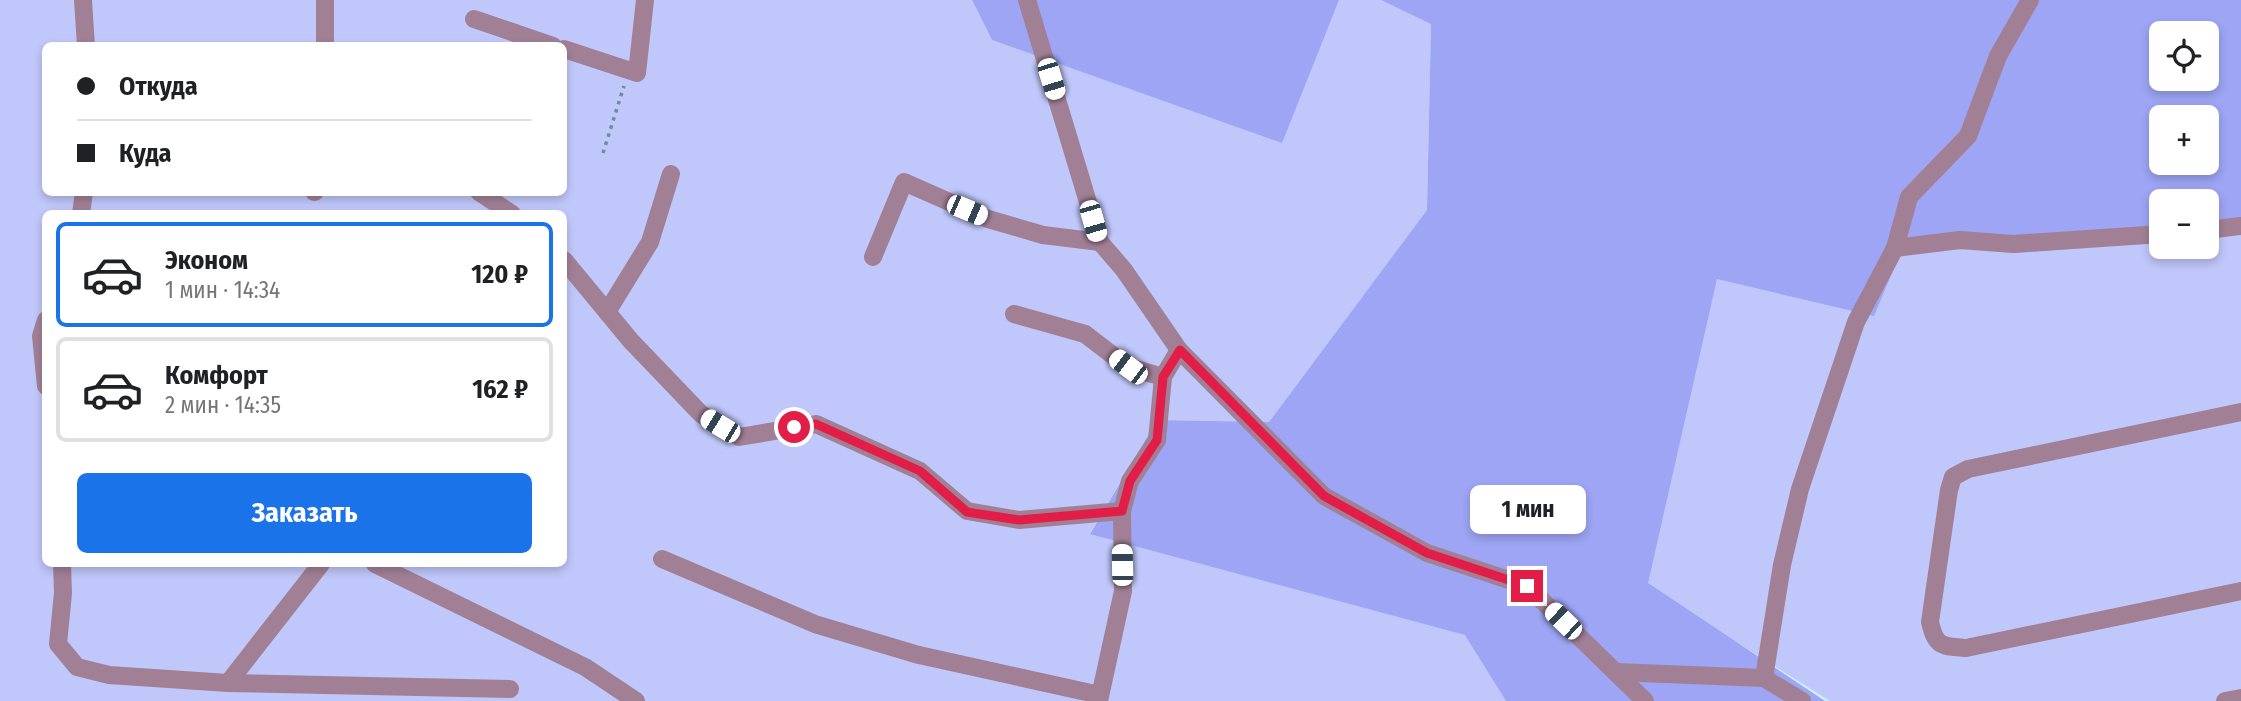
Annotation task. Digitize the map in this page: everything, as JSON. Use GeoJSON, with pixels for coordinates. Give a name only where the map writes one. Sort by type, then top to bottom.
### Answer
{"type":"FeatureCollection","features":[{"type":"Feature","properties":{"kind":"lane"},"geometry":{"type":"LineString","coordinates":[[83,0],[86,42]]}},
{"type":"Feature","properties":{"kind":"lane"},"geometry":{"type":"LineString","coordinates":[[325,0],[325,42]]}},
{"type":"Feature","properties":{"kind":"lane"},"geometry":{"type":"LineString","coordinates":[[567,50],[637,73],[645,0]]}},
{"type":"Feature","properties":{"kind":"lane"},"geometry":{"type":"LineString","coordinates":[[1027,0],[1100,242],[1124,270],[1180,350],[1324,496],[1427,553],[1527,586],[1645,701]]}},
{"type":"Feature","properties":{"kind":"lane"},"geometry":{"type":"LineString","coordinates":[[1764,678],[1782,565],[1800,488],[1856,322],[1895,248],[1909,197],[1968,135],[1998,56],[2030,0]]}},
{"type":"Feature","properties":{"kind":"lane"},"geometry":{"type":"LineString","coordinates":[[474,19],[541,42]]}},
{"type":"Feature","properties":{"kind":"lane"},"geometry":{"type":"LineString","coordinates":[[607,312],[650,242],[671,174]]}},
{"type":"Feature","properties":{"kind":"lane"},"geometry":{"type":"LineString","coordinates":[[873,257],[904,182],[988,219],[1043,235],[1100,242]]}},
{"type":"Feature","properties":{"kind":"lane"},"geometry":{"type":"LineString","coordinates":[[485,196],[506,210]]}},
{"type":"Feature","properties":{"kind":"lane"},"geometry":{"type":"LineString","coordinates":[[2219,229],[2241,226]]}},
{"type":"Feature","properties":{"kind":"lane"},"geometry":{"type":"LineString","coordinates":[[1895,248],[1960,240],[2013,244],[2149,235]]}},
{"type":"Feature","properties":{"kind":"lane"},"geometry":{"type":"LineString","coordinates":[[567,264],[632,341],[701,414],[739,437],[816,424],[920,471],[967,512],[1019,520],[1122,511]]}},
{"type":"Feature","properties":{"kind":"lane"},"geometry":{"type":"LineString","coordinates":[[1014,314],[1085,334],[1128,367],[1163,377]]}},
{"type":"Feature","properties":{"kind":"lane"},"geometry":{"type":"LineString","coordinates":[[662,559],[815,624],[919,655],[1099,698],[1123,591],[1122,511],[1130,481],[1157,440],[1163,377],[1180,350]]}},
{"type":"Feature","properties":{"kind":"lane"},"geometry":{"type":"LineString","coordinates":[[2241,412],[1968,470],[1953,477],[1930,622],[1935,639],[1944,646],[1966,648],[2241,591]]}},
{"type":"Feature","properties":{"kind":"lane"},"geometry":{"type":"LineString","coordinates":[[62,567],[63,593],[58,644],[77,667],[109,676],[228,683],[510,689]]}},
{"type":"Feature","properties":{"kind":"lane"},"geometry":{"type":"LineString","coordinates":[[228,683],[319,567]]}},
{"type":"Feature","properties":{"kind":"lane"},"geometry":{"type":"LineString","coordinates":[[380,567],[585,667],[636,701]]}},
{"type":"Feature","properties":{"kind":"lane"},"geometry":{"type":"LineString","coordinates":[[1616,672],[1764,678],[1802,701]]}},
{"type":"Feature","properties":{"kind":"lane"},"geometry":{"type":"LineString","coordinates":[[2225,701],[2241,698]]}},
{"type":"Feature","properties":{"kind":"path"},"geometry":{"type":"LineString","coordinates":[[603,153],[629,71]]}},
{"type":"Feature","properties":{"kind":"shaded area"},"geometry":{"type":"Polygon","coordinates":[[[0,0],[972,0],[992,40],[1281,142],[1339,0],[1381,0],[1431,23],[1427,210],[1269,422],[1157,420],[1090,533],[1466,635],[1506,701],[0,701],[0,0]]]}},
{"type":"Feature","properties":{"kind":"shaded area"},"geometry":{"type":"Polygon","coordinates":[[[972,0],[1339,0],[1282,143],[992,40],[972,0]]]}},
{"type":"Feature","properties":{"kind":"shaded area"},"geometry":{"type":"Polygon","coordinates":[[[1381,0],[2241,0],[2241,224],[2219,233],[2219,189],[2149,189],[2149,243],[2018,253],[1960,247],[1900,254],[1874,316],[1717,279],[1648,583],[1825,701],[1506,701],[1465,635],[1090,534],[1157,420],[1269,422],[1427,210],[1431,24],[1381,0]]]}},
{"type":"Feature","properties":{"kind":"shaded area"},"geometry":{"type":"Polygon","coordinates":[[[2241,235],[2241,701],[1830,701],[1641,582],[1717,278],[1873,315],[1900,254],[1960,247],[2018,253],[2149,243],[2149,259],[2219,259],[2219,237],[2241,235]]]}},
{"type":"Feature","properties":{"kind":"route"},"geometry":{"type":"LineString","coordinates":[[794,427],[816,424],[920,471],[967,512],[1019,520],[1122,511],[1130,481],[1157,440],[1163,377],[1180,350],[1324,496],[1427,553],[1527,586]]}}]}
